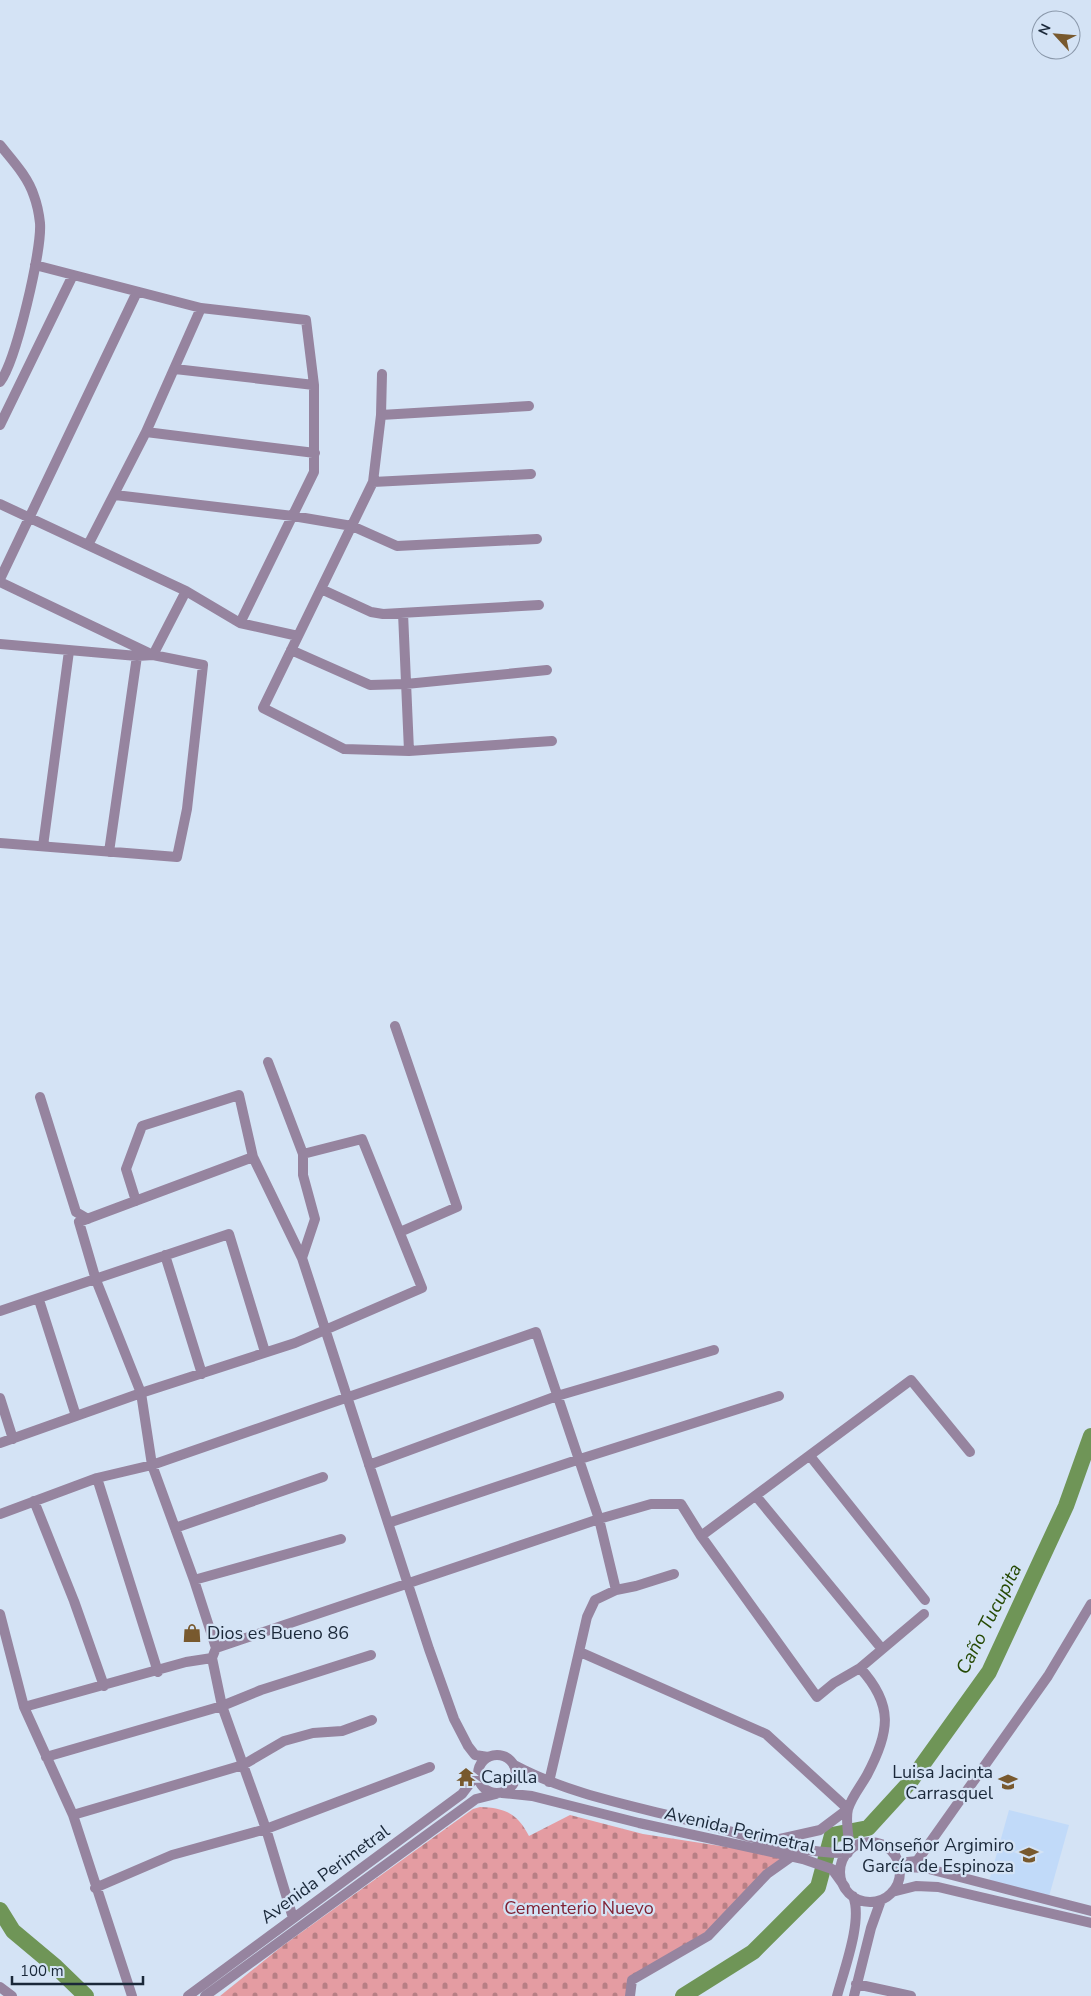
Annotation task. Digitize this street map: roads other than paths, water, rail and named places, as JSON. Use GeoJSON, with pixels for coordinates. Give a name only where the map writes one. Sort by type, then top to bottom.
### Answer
{"type":"FeatureCollection","features":[{"type":"Feature","properties":{"kind":"street"},"geometry":{"type":"LineString","coordinates":[[0,145],[22,173],[34,196],[40,224],[35,265],[17,345],[0,382]]}},
{"type":"Feature","properties":{"kind":"street"},"geometry":{"type":"LineString","coordinates":[[35,265],[201,308],[306,320],[314,385],[314,472],[240,623]]}},
{"type":"Feature","properties":{"kind":"street"},"geometry":{"type":"LineString","coordinates":[[0,425],[73,275]]}},
{"type":"Feature","properties":{"kind":"street"},"geometry":{"type":"LineString","coordinates":[[0,842],[177,857],[179,850],[187,809],[203,665],[153,655],[0,581],[137,292]]}},
{"type":"Feature","properties":{"kind":"street"},"geometry":{"type":"LineString","coordinates":[[88,546],[146,432],[201,308]]}},
{"type":"Feature","properties":{"kind":"street"},"geometry":{"type":"LineString","coordinates":[[174,369],[314,385]]}},
{"type":"Feature","properties":{"kind":"street"},"geometry":{"type":"LineString","coordinates":[[382,374],[381,415],[373,482],[263,708],[344,749],[409,751],[552,741]]}},
{"type":"Feature","properties":{"kind":"street"},"geometry":{"type":"LineString","coordinates":[[381,415],[529,406]]}},
{"type":"Feature","properties":{"kind":"street"},"geometry":{"type":"LineString","coordinates":[[146,432],[315,454]]}},
{"type":"Feature","properties":{"kind":"street"},"geometry":{"type":"LineString","coordinates":[[373,482],[531,474]]}},
{"type":"Feature","properties":{"kind":"street"},"geometry":{"type":"LineString","coordinates":[[115,495],[292,516],[352,526],[398,546],[537,539]]}},
{"type":"Feature","properties":{"kind":"street"},"geometry":{"type":"LineString","coordinates":[[0,504],[186,591],[240,623],[298,636]]}},
{"type":"Feature","properties":{"kind":"street"},"geometry":{"type":"LineString","coordinates":[[322,589],[371,612],[383,614],[540,605]]}},
{"type":"Feature","properties":{"kind":"street"},"geometry":{"type":"LineString","coordinates":[[153,655],[186,591]]}},
{"type":"Feature","properties":{"kind":"street"},"geometry":{"type":"LineString","coordinates":[[403,614],[409,751]]}},
{"type":"Feature","properties":{"kind":"street"},"geometry":{"type":"LineString","coordinates":[[0,644],[137,656],[153,655]]}},
{"type":"Feature","properties":{"kind":"street"},"geometry":{"type":"LineString","coordinates":[[291,650],[370,684],[406,684],[547,670]]}},
{"type":"Feature","properties":{"kind":"street"},"geometry":{"type":"LineString","coordinates":[[43,846],[69,651]]}},
{"type":"Feature","properties":{"kind":"street"},"geometry":{"type":"LineString","coordinates":[[109,852],[137,656]]}},
{"type":"Feature","properties":{"kind":"street"},"geometry":{"type":"LineString","coordinates":[[395,1026],[457,1207],[400,1232]]}},
{"type":"Feature","properties":{"kind":"street"},"geometry":{"type":"LineString","coordinates":[[268,1062],[303,1154],[303,1175],[315,1219],[302,1258]]}},
{"type":"Feature","properties":{"kind":"street"},"geometry":{"type":"LineString","coordinates":[[136,1201],[126,1170],[142,1126],[239,1095],[253,1157],[302,1258],[346,1398],[461,1736],[475,1754],[488,1757],[501,1755],[508,1758],[514,1765],[516,1778],[514,1784],[499,1793],[481,1786],[477,1774],[482,1761],[488,1757]]}},
{"type":"Feature","properties":{"kind":"street"},"geometry":{"type":"LineString","coordinates":[[40,1097],[76,1212],[88,1219]]}},
{"type":"Feature","properties":{"kind":"street"},"geometry":{"type":"LineString","coordinates":[[0,1443],[141,1393],[295,1343],[422,1288],[362,1138],[303,1154]]}},
{"type":"Feature","properties":{"kind":"street"},"geometry":{"type":"LineString","coordinates":[[253,1157],[79,1222],[96,1280],[141,1393],[152,1465],[194,1580],[214,1653],[222,1706],[266,1828],[293,1918]]}},
{"type":"Feature","properties":{"kind":"street"},"geometry":{"type":"LineString","coordinates":[[0,1312],[229,1234],[265,1352]]}},
{"type":"Feature","properties":{"kind":"street"},"geometry":{"type":"LineString","coordinates":[[165,1255],[202,1374]]}},
{"type":"Feature","properties":{"kind":"street"},"geometry":{"type":"LineString","coordinates":[[39,1300],[76,1416]]}},
{"type":"Feature","properties":{"kind":"street"},"geometry":{"type":"LineString","coordinates":[[0,1514],[97,1478],[152,1465],[536,1332],[577,1460],[599,1519],[616,1590]]}},
{"type":"Feature","properties":{"kind":"street"},"geometry":{"type":"LineString","coordinates":[[369,1465],[557,1396],[714,1350]]}},
{"type":"Feature","properties":{"kind":"street"},"geometry":{"type":"LineString","coordinates":[[701,1536],[911,1380],[970,1452]]}},
{"type":"Feature","properties":{"kind":"street"},"geometry":{"type":"LineString","coordinates":[[388,1523],[577,1460],[779,1396]]}},
{"type":"Feature","properties":{"kind":"street"},"geometry":{"type":"LineString","coordinates":[[0,1398],[13,1439]]}},
{"type":"Feature","properties":{"kind":"street"},"geometry":{"type":"LineString","coordinates":[[810,1456],[925,1600]]}},
{"type":"Feature","properties":{"kind":"street"},"geometry":{"type":"LineString","coordinates":[[175,1528],[322,1477]]}},
{"type":"Feature","properties":{"kind":"street"},"geometry":{"type":"LineString","coordinates":[[97,1478],[158,1672]]}},
{"type":"Feature","properties":{"kind":"street"},"geometry":{"type":"LineString","coordinates":[[756,1496],[882,1649]]}},
{"type":"Feature","properties":{"kind":"street"},"geometry":{"type":"LineString","coordinates":[[34,1501],[74,1601],[104,1686]]}},
{"type":"Feature","properties":{"kind":"street"},"geometry":{"type":"LineString","coordinates":[[24,1707],[158,1672],[408,1584],[599,1519],[651,1504],[682,1504],[701,1536],[817,1697],[834,1683],[860,1668],[924,1614]]}},
{"type":"Feature","properties":{"kind":"street"},"geometry":{"type":"LineString","coordinates":[[194,1580],[341,1539]]}},
{"type":"Feature","properties":{"kind":"street"},"geometry":{"type":"LineString","coordinates":[[549,1782],[587,1617],[595,1600],[616,1590],[674,1574]]}},
{"type":"Feature","properties":{"kind":"street"},"geometry":{"type":"LineString","coordinates":[[899,1865],[917,1862],[1048,1676],[1091,1604]]}},
{"type":"Feature","properties":{"kind":"street"},"geometry":{"type":"LineString","coordinates":[[0,1614],[24,1707],[73,1815],[95,1888],[132,1996]]}},
{"type":"Feature","properties":{"kind":"street"},"geometry":{"type":"LineString","coordinates":[[580,1652],[766,1734],[848,1809]]}},
{"type":"Feature","properties":{"kind":"street"},"geometry":{"type":"LineString","coordinates":[[46,1757],[222,1706],[261,1690],[371,1655]]}},
{"type":"Feature","properties":{"kind":"street"},"geometry":{"type":"LineString","coordinates":[[837,1996],[857,1906],[845,1887],[841,1869],[849,1852],[848,1809],[875,1758],[886,1725],[885,1710],[881,1698],[874,1684],[860,1668]]}},
{"type":"Feature","properties":{"kind":"street"},"geometry":{"type":"LineString","coordinates":[[73,1815],[243,1765],[284,1742],[314,1733],[342,1731],[372,1720]]}},
{"type":"Feature","properties":{"kind":"street","name":"Avenida Perimetral"},"geometry":{"type":"LineString","coordinates":[[514,1765],[549,1782],[771,1841],[819,1852],[849,1852]]}},
{"type":"Feature","properties":{"kind":"street"},"geometry":{"type":"LineString","coordinates":[[95,1888],[172,1856],[266,1828],[430,1767]]}},
{"type":"Feature","properties":{"kind":"street","name":"Avenida Perimetral"},"geometry":{"type":"LineString","coordinates":[[188,1996],[462,1794],[477,1774]]}},
{"type":"Feature","properties":{"kind":"street","name":"Avenida Perimetral"},"geometry":{"type":"LineString","coordinates":[[205,1996],[476,1799],[499,1793],[532,1796],[639,1823],[814,1863],[826,1867],[838,1876],[845,1887]]}},
{"type":"Feature","properties":{"kind":"street"},"geometry":{"type":"LineString","coordinates":[[771,1841],[820,1830],[848,1809]]}},
{"type":"Feature","properties":{"kind":"street"},"geometry":{"type":"LineString","coordinates":[[849,1852],[864,1843],[880,1844],[893,1853],[899,1865],[899,1881],[892,1892],[881,1900],[866,1901],[852,1896]]}},
{"type":"Feature","properties":{"kind":"street"},"geometry":{"type":"LineString","coordinates":[[630,1996],[632,1980],[708,1936],[767,1874],[791,1857]]}},
{"type":"Feature","properties":{"kind":"street"},"geometry":{"type":"LineString","coordinates":[[899,1865],[925,1868],[1091,1911]]}},
{"type":"Feature","properties":{"kind":"street"},"geometry":{"type":"LineString","coordinates":[[892,1892],[916,1886],[938,1887],[1091,1923]]}},
{"type":"Feature","properties":{"kind":"street"},"geometry":{"type":"LineString","coordinates":[[854,1996],[869,1934],[881,1900]]}},
{"type":"Feature","properties":{"kind":"street"},"geometry":{"type":"LineString","coordinates":[[856,1984],[911,1996]]}},
{"type":"Feature","properties":{"kind":"street"},"geometry":{"type":"LineString","coordinates":[[0,1987],[12,1996]]}},
{"type":"Feature","properties":{"kind":"waterway","name":"Caño Tucupita"},"geometry":{"type":"LineString","coordinates":[[683,1996],[753,1952],[818,1887],[832,1835],[868,1828],[910,1782],[989,1672],[1066,1506],[1091,1436]]}},
{"type":"Feature","properties":{"kind":"waterway","name":"Caño Tucupita"},"geometry":{"type":"LineString","coordinates":[[0,1910],[13,1931],[56,1967],[86,1996]]}},
{"type":"Feature","properties":{"kind":"place","name":"Dios es Bueno 86"},"geometry":{"type":"Point","coordinates":[192,1633]}},
{"type":"Feature","properties":{"kind":"place","name":"Capilla"},"geometry":{"type":"Point","coordinates":[466,1777]}},
{"type":"Feature","properties":{"kind":"place","name":"Luisa Jacinta Carrasquel"},"geometry":{"type":"Point","coordinates":[1008,1782]}},
{"type":"Feature","properties":{"kind":"place","name":"LB Monseñor Argimiro García de Espinoza"},"geometry":{"type":"Point","coordinates":[1029,1855]}},
{"type":"Feature","properties":{"kind":"park label","name":"Cementerio Nuevo"},"geometry":{"type":"Point","coordinates":[579,1908]}}]}
